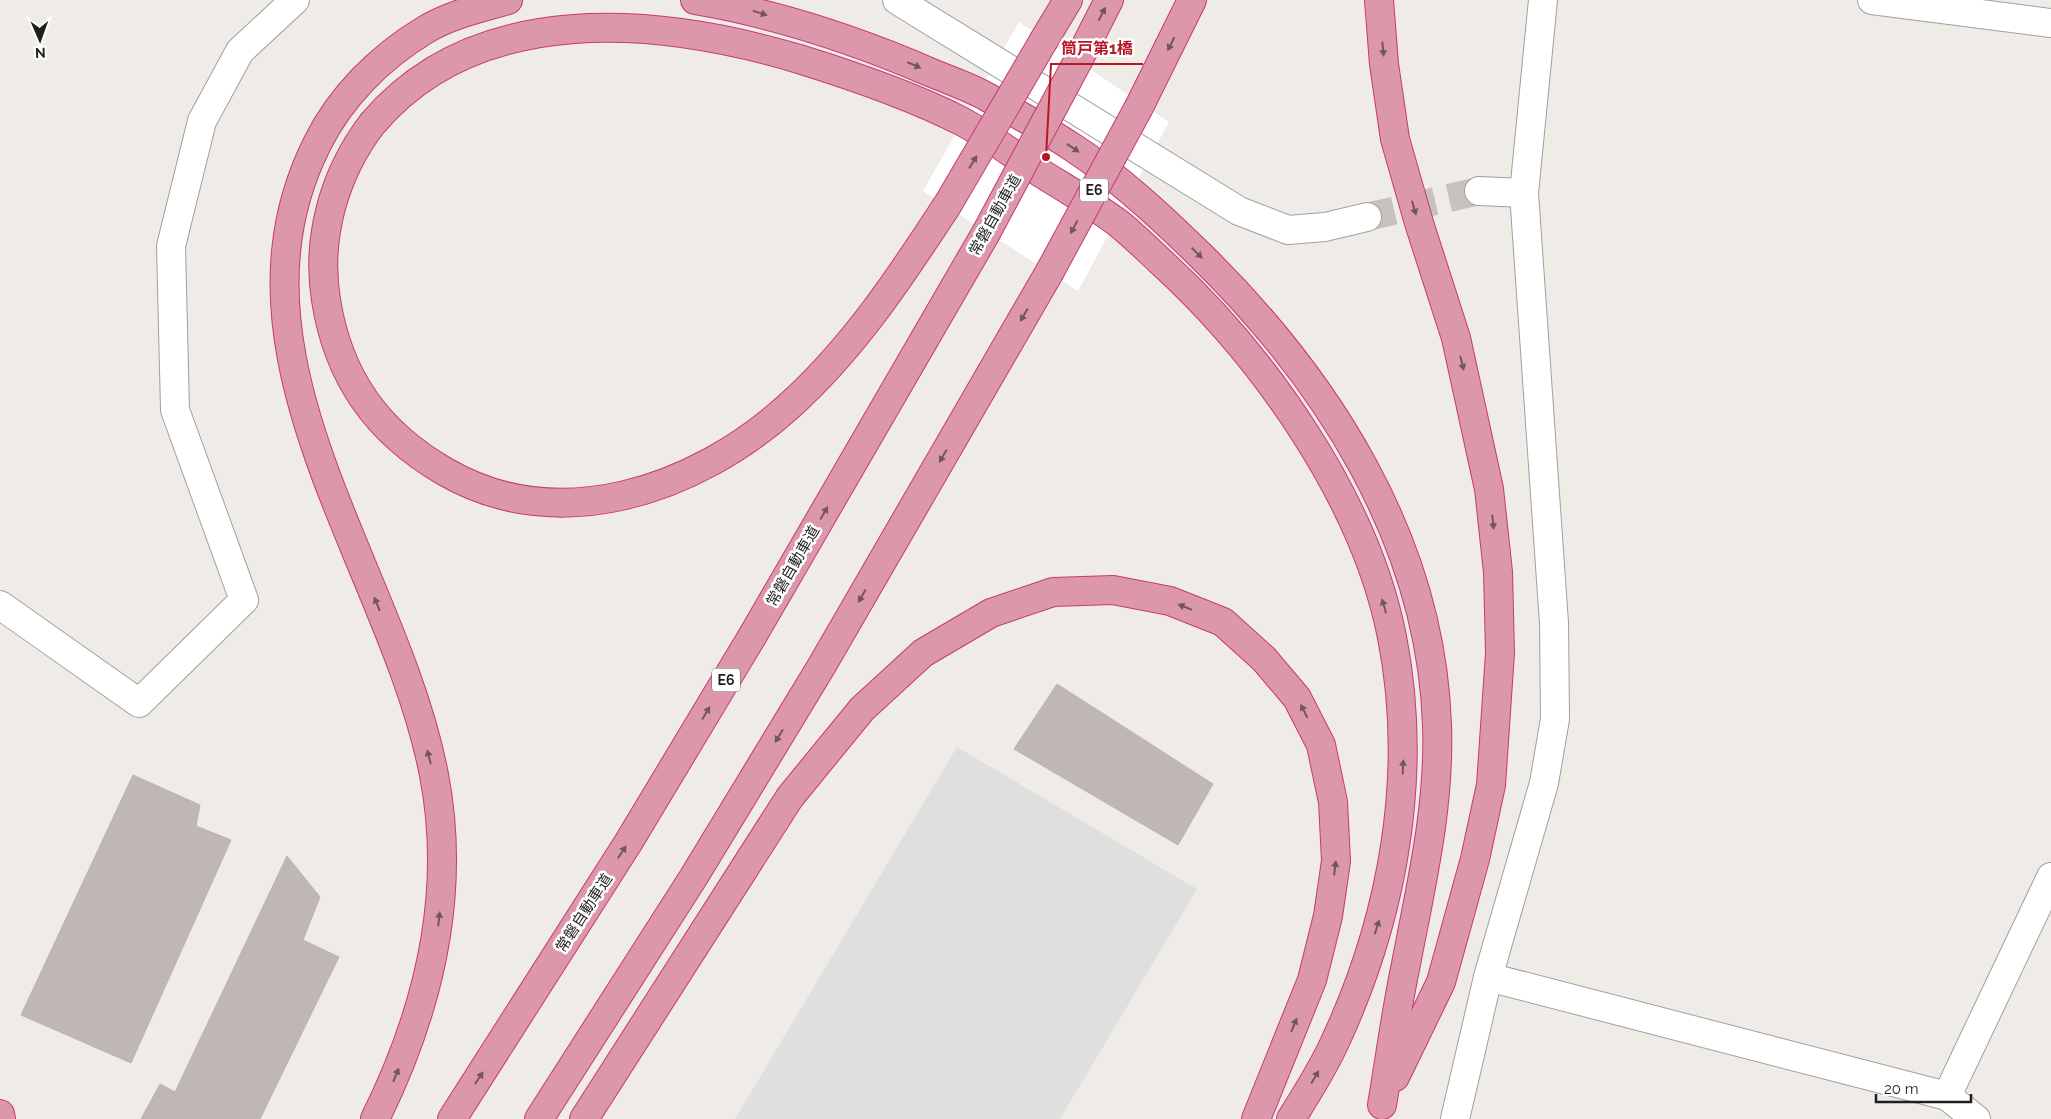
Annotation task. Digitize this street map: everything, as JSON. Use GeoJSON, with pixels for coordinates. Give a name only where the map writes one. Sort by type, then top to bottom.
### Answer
{"type":"FeatureCollection","features":[{"type":"Feature","properties":{"kind":"highway"},"geometry":{"type":"LineString","coordinates":[[375,1119],[395,1080],[428,979],[438,929],[442,886],[440,830],[434,775],[403,669],[318,455],[302,403],[289,339],[285,296],[287,247],[295,200],[309,160],[330,119],[353,90],[387,57],[426,29],[468,12],[508,0]]}},
{"type":"Feature","properties":{"kind":"highway"},"geometry":{"type":"LineString","coordinates":[[695,0],[751,10],[901,59],[984,95],[1073,148],[1138,197],[1219,274],[1264,321],[1348,438],[1385,507],[1407,561],[1424,628],[1432,672],[1437,723],[1437,770],[1430,845],[1378,1112]]}},
{"type":"Feature","properties":{"kind":"highway"},"geometry":{"type":"LineString","coordinates":[[1068,0],[1044,40],[948,204],[898,279],[861,329],[787,408],[737,446],[688,475],[641,492],[598,502],[547,504],[501,496],[457,479],[421,458],[390,432],[361,398],[341,359],[330,325],[324,291],[323,249],[331,204],[343,171],[356,147],[384,109],[414,82],[449,59],[490,41],[528,30],[569,24],[624,24],[660,27],[708,36],[760,48],[874,84],[925,104],[967,124],[1120,225],[1182,281],[1235,339],[1313,446],[1340,495],[1363,546],[1392,635],[1404,743],[1402,805],[1392,865],[1379,922],[1356,992],[1332,1049],[1291,1119]]}},
{"type":"Feature","properties":{"kind":"highway","name":"常磐自動車道"},"geometry":{"type":"LineString","coordinates":[[452,1119],[628,843],[754,634],[986,232],[1109,0]]}},
{"type":"Feature","properties":{"kind":"highway","name":"E6"},"geometry":{"type":"LineString","coordinates":[[539,1119],[693,878],[821,667],[1049,273],[1139,107],[1192,0]]}},
{"type":"Feature","properties":{"kind":"highway"},"geometry":{"type":"LineString","coordinates":[[1378,1112],[1441,982],[1475,859],[1491,785],[1500,654],[1498,572],[1489,489],[1456,338],[1394,139],[1384,64],[1379,0]]}},
{"type":"Feature","properties":{"kind":"highway"},"geometry":{"type":"LineString","coordinates":[[584,1119],[790,797],[862,709],[923,653],[991,613],[1053,592],[1112,590],[1170,601],[1222,622],[1264,658],[1297,698],[1321,746],[1333,802],[1336,861],[1328,916],[1312,980],[1256,1119]]}},
{"type":"Feature","properties":{"kind":"highway"},"geometry":{"type":"LineString","coordinates":[[0,1114],[1,1119]]}},
{"type":"Feature","properties":{"kind":"street"},"geometry":{"type":"LineString","coordinates":[[0,605],[139,703],[244,600],[175,410],[171,246],[202,121],[240,51],[295,0]]}},
{"type":"Feature","properties":{"kind":"street"},"geometry":{"type":"LineString","coordinates":[[897,0],[1239,211],[1288,230],[1325,227],[1367,217]]}},
{"type":"Feature","properties":{"kind":"street"},"geometry":{"type":"LineString","coordinates":[[1455,1119],[1488,977],[1544,783],[1555,719],[1554,624],[1524,193],[1542,0]]}},
{"type":"Feature","properties":{"kind":"street"},"geometry":{"type":"LineString","coordinates":[[1872,0],[2051,23]]}},
{"type":"Feature","properties":{"kind":"street"},"geometry":{"type":"LineString","coordinates":[[1479,191],[1524,193]]}},
{"type":"Feature","properties":{"kind":"street"},"geometry":{"type":"LineString","coordinates":[[1947,1096],[2051,877]]}},
{"type":"Feature","properties":{"kind":"street"},"geometry":{"type":"LineString","coordinates":[[1488,977],[1947,1096],[1976,1119]]}},
{"type":"Feature","properties":{"kind":"shaded area"},"geometry":{"type":"Polygon","coordinates":[[[957,747],[1197,889],[1060,1119],[735,1119],[957,747]]]}},
{"type":"Feature","properties":{"kind":"pier"},"geometry":{"type":"Polygon","coordinates":[[[1019,22],[1169,122],[1078,291],[923,191],[1019,22]]]}},
{"type":"Feature","properties":{"kind":"building"},"geometry":{"type":"Polygon","coordinates":[[[1057,684],[1213,784],[1178,845],[1014,749],[1057,684]]]}},
{"type":"Feature","properties":{"kind":"building"},"geometry":{"type":"Polygon","coordinates":[[[133,775],[200,805],[196,826],[231,840],[131,1063],[21,1015],[133,775]]]}},
{"type":"Feature","properties":{"kind":"building"},"geometry":{"type":"Polygon","coordinates":[[[287,856],[320,897],[303,940],[339,957],[260,1119],[141,1119],[160,1084],[175,1092],[287,856]]]}},
{"type":"Feature","properties":{"kind":"tunnel"},"geometry":{"type":"LineString","coordinates":[[1367,217],[1479,191]]}},
{"type":"Feature","properties":{"kind":"place","name":"筒戸第1橋"},"geometry":{"type":"Point","coordinates":[1046,157]}}]}
